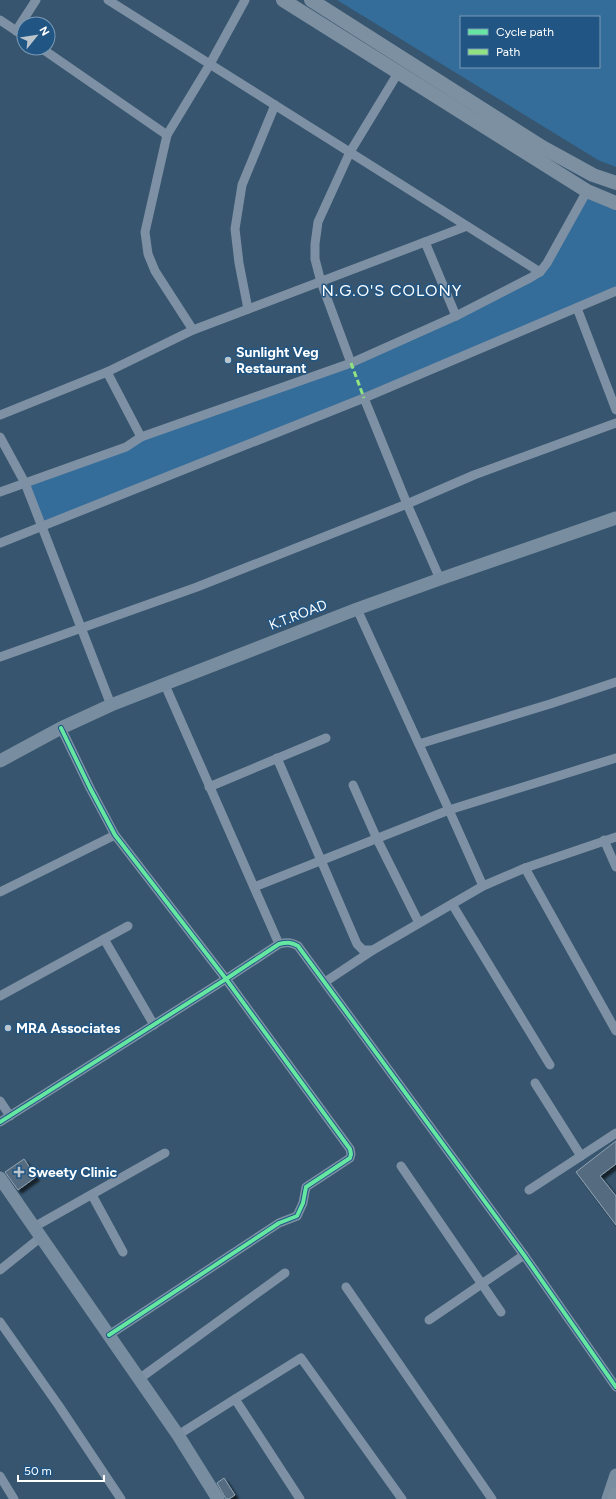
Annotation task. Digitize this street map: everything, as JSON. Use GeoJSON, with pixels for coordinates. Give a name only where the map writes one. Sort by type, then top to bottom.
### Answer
{"type":"FeatureCollection","features":[{"type":"Feature","properties":{"kind":"main road"},"geometry":{"type":"LineString","coordinates":[[283,0],[587,191],[616,203]]}},
{"type":"Feature","properties":{"kind":"main road"},"geometry":{"type":"LineString","coordinates":[[311,0],[542,148],[593,175],[616,183]]}},
{"type":"Feature","properties":{"kind":"main road","name":"K.T.ROAD"},"geometry":{"type":"LineString","coordinates":[[0,761],[61,728],[111,705],[440,579],[616,518]]}},
{"type":"Feature","properties":{"kind":"main road"},"geometry":{"type":"LineString","coordinates":[[0,1178],[178,1435],[218,1499]]}},
{"type":"Feature","properties":{"kind":"main road"},"geometry":{"type":"LineString","coordinates":[[608,1499],[616,1475]]}},
{"type":"Feature","properties":{"kind":"main road"},"geometry":{"type":"LineString","coordinates":[[614,1499],[616,1495]]}},
{"type":"Feature","properties":{"kind":"street"},"geometry":{"type":"LineString","coordinates":[[28,16],[36,0]]}},
{"type":"Feature","properties":{"kind":"street"},"geometry":{"type":"LineString","coordinates":[[108,0],[540,272]]}},
{"type":"Feature","properties":{"kind":"street"},"geometry":{"type":"LineString","coordinates":[[193,330],[155,271],[148,254],[145,232],[167,135],[210,64],[245,0]]}},
{"type":"Feature","properties":{"kind":"street"},"geometry":{"type":"LineString","coordinates":[[0,20],[16,31]]}},
{"type":"Feature","properties":{"kind":"street"},"geometry":{"type":"LineString","coordinates":[[53,56],[167,135]]}},
{"type":"Feature","properties":{"kind":"street"},"geometry":{"type":"LineString","coordinates":[[351,362],[320,282],[315,259],[315,244],[318,222],[350,152],[398,73]]}},
{"type":"Feature","properties":{"kind":"street"},"geometry":{"type":"LineString","coordinates":[[248,309],[239,264],[235,229],[242,185],[275,105]]}},
{"type":"Feature","properties":{"kind":"street"},"geometry":{"type":"LineString","coordinates":[[0,492],[126,447],[141,437],[351,362],[456,316],[540,272],[547,263],[587,191]]}},
{"type":"Feature","properties":{"kind":"street"},"geometry":{"type":"LineString","coordinates":[[0,415],[107,372],[193,330],[467,226]]}},
{"type":"Feature","properties":{"kind":"street"},"geometry":{"type":"LineString","coordinates":[[425,242],[456,316]]}},
{"type":"Feature","properties":{"kind":"street"},"geometry":{"type":"LineString","coordinates":[[0,542],[364,398],[616,291]]}},
{"type":"Feature","properties":{"kind":"street"},"geometry":{"type":"LineString","coordinates":[[577,308],[616,410]]}},
{"type":"Feature","properties":{"kind":"street"},"geometry":{"type":"LineString","coordinates":[[107,372],[141,437]]}},
{"type":"Feature","properties":{"kind":"street"},"geometry":{"type":"LineString","coordinates":[[364,398],[407,504],[440,579]]}},
{"type":"Feature","properties":{"kind":"street"},"geometry":{"type":"LineString","coordinates":[[0,657],[197,587],[407,504],[474,475],[616,423]]}},
{"type":"Feature","properties":{"kind":"street"},"geometry":{"type":"LineString","coordinates":[[0,437],[25,483],[111,705]]}},
{"type":"Feature","properties":{"kind":"street"},"geometry":{"type":"LineString","coordinates":[[357,610],[450,810],[483,886]]}},
{"type":"Feature","properties":{"kind":"street"},"geometry":{"type":"LineString","coordinates":[[419,744],[616,682]]}},
{"type":"Feature","properties":{"kind":"street"},"geometry":{"type":"LineString","coordinates":[[164,685],[279,944]]}},
{"type":"Feature","properties":{"kind":"street"},"geometry":{"type":"LineString","coordinates":[[61,728],[115,835],[226,979],[350,1149],[351,1154],[350,1158],[306,1187],[303,1203],[297,1216],[279,1223],[109,1335]]}},
{"type":"Feature","properties":{"kind":"street"},"geometry":{"type":"LineString","coordinates":[[209,787],[326,738]]}},
{"type":"Feature","properties":{"kind":"street"},"geometry":{"type":"LineString","coordinates":[[277,758],[357,944],[363,950],[373,950]]}},
{"type":"Feature","properties":{"kind":"street"},"geometry":{"type":"LineString","coordinates":[[254,887],[450,810],[616,758]]}},
{"type":"Feature","properties":{"kind":"street"},"geometry":{"type":"LineString","coordinates":[[353,785],[377,839],[419,923]]}},
{"type":"Feature","properties":{"kind":"street"},"geometry":{"type":"LineString","coordinates":[[0,892],[115,835]]}},
{"type":"Feature","properties":{"kind":"street"},"geometry":{"type":"LineString","coordinates":[[325,982],[373,950],[483,886],[525,868],[616,837]]}},
{"type":"Feature","properties":{"kind":"street"},"geometry":{"type":"LineString","coordinates":[[604,840],[616,867]]}},
{"type":"Feature","properties":{"kind":"street"},"geometry":{"type":"LineString","coordinates":[[525,868],[616,1032]]}},
{"type":"Feature","properties":{"kind":"street"},"geometry":{"type":"LineString","coordinates":[[452,904],[550,1065]]}},
{"type":"Feature","properties":{"kind":"street"},"geometry":{"type":"LineString","coordinates":[[0,996],[128,926]]}},
{"type":"Feature","properties":{"kind":"street"},"geometry":{"type":"LineString","coordinates":[[104,939],[154,1025]]}},
{"type":"Feature","properties":{"kind":"street"},"geometry":{"type":"LineString","coordinates":[[0,1122],[279,944],[287,942],[298,946],[524,1255],[616,1387]]}},
{"type":"Feature","properties":{"kind":"street"},"geometry":{"type":"LineString","coordinates":[[535,1083],[581,1156]]}},
{"type":"Feature","properties":{"kind":"street"},"geometry":{"type":"LineString","coordinates":[[0,1101],[10,1116]]}},
{"type":"Feature","properties":{"kind":"street"},"geometry":{"type":"LineString","coordinates":[[530,1190],[616,1133]]}},
{"type":"Feature","properties":{"kind":"street"},"geometry":{"type":"LineString","coordinates":[[0,1270],[38,1232],[92,1194],[165,1153]]}},
{"type":"Feature","properties":{"kind":"street"},"geometry":{"type":"LineString","coordinates":[[401,1166],[501,1312]]}},
{"type":"Feature","properties":{"kind":"street"},"geometry":{"type":"LineString","coordinates":[[92,1194],[123,1252]]}},
{"type":"Feature","properties":{"kind":"street"},"geometry":{"type":"LineString","coordinates":[[429,1320],[524,1255]]}},
{"type":"Feature","properties":{"kind":"street"},"geometry":{"type":"LineString","coordinates":[[139,1379],[285,1273]]}},
{"type":"Feature","properties":{"kind":"street"},"geometry":{"type":"LineString","coordinates":[[346,1287],[492,1499]]}},
{"type":"Feature","properties":{"kind":"street"},"geometry":{"type":"LineString","coordinates":[[0,1322],[59,1406],[121,1499]]}},
{"type":"Feature","properties":{"kind":"street"},"geometry":{"type":"LineString","coordinates":[[178,1435],[301,1358],[402,1499]]}},
{"type":"Feature","properties":{"kind":"street"},"geometry":{"type":"LineString","coordinates":[[235,1398],[300,1499]]}},
{"type":"Feature","properties":{"kind":"street"},"geometry":{"type":"LineString","coordinates":[[0,1476],[14,1499]]}},
{"type":"Feature","properties":{"kind":"shaded area"},"geometry":{"type":"Polygon","coordinates":[[[337,0],[616,0],[616,167],[598,160],[337,0]]]}},
{"type":"Feature","properties":{"kind":"shaded area"},"geometry":{"type":"Polygon","coordinates":[[[587,191],[616,203],[616,291],[42,526],[25,481],[361,363],[540,272],[587,191]]]}},
{"type":"Feature","properties":{"kind":"building"},"geometry":{"type":"Polygon","coordinates":[[[616,1141],[616,1164],[600,1176],[616,1196],[616,1225],[576,1172],[616,1141]]]}},
{"type":"Feature","properties":{"kind":"building"},"geometry":{"type":"Polygon","coordinates":[[[24,1159],[36,1177],[18,1190],[5,1172],[24,1159]]]}},
{"type":"Feature","properties":{"kind":"building"},"geometry":{"type":"Polygon","coordinates":[[[224,1478],[235,1495],[229,1499],[226,1499],[217,1483],[224,1478]]]}},
{"type":"Feature","properties":{"kind":"marked path"},"geometry":{"type":"LineString","coordinates":[[351,363],[364,398]]}},
{"type":"Feature","properties":{"kind":"cycle path"},"geometry":{"type":"LineString","coordinates":[[61,728],[115,835],[226,979],[350,1149],[351,1154],[350,1158],[306,1187],[303,1203],[297,1216],[279,1223],[109,1335]]}},
{"type":"Feature","properties":{"kind":"cycle path"},"geometry":{"type":"LineString","coordinates":[[0,1122],[279,944],[289,943],[296,945],[524,1255],[616,1387]]}},
{"type":"Feature","properties":{"kind":"place","name":"Sunlight Veg Restaurant"},"geometry":{"type":"Point","coordinates":[228,360]}},
{"type":"Feature","properties":{"kind":"place","name":"MRA Associates"},"geometry":{"type":"Point","coordinates":[8,1028]}},
{"type":"Feature","properties":{"kind":"place","name":"Sweety Clinic"},"geometry":{"type":"Point","coordinates":[19,1172]}},
{"type":"Feature","properties":{"kind":"district","name":"N.G.O'S COLONY"},"geometry":{"type":"Point","coordinates":[392,290]}}]}
